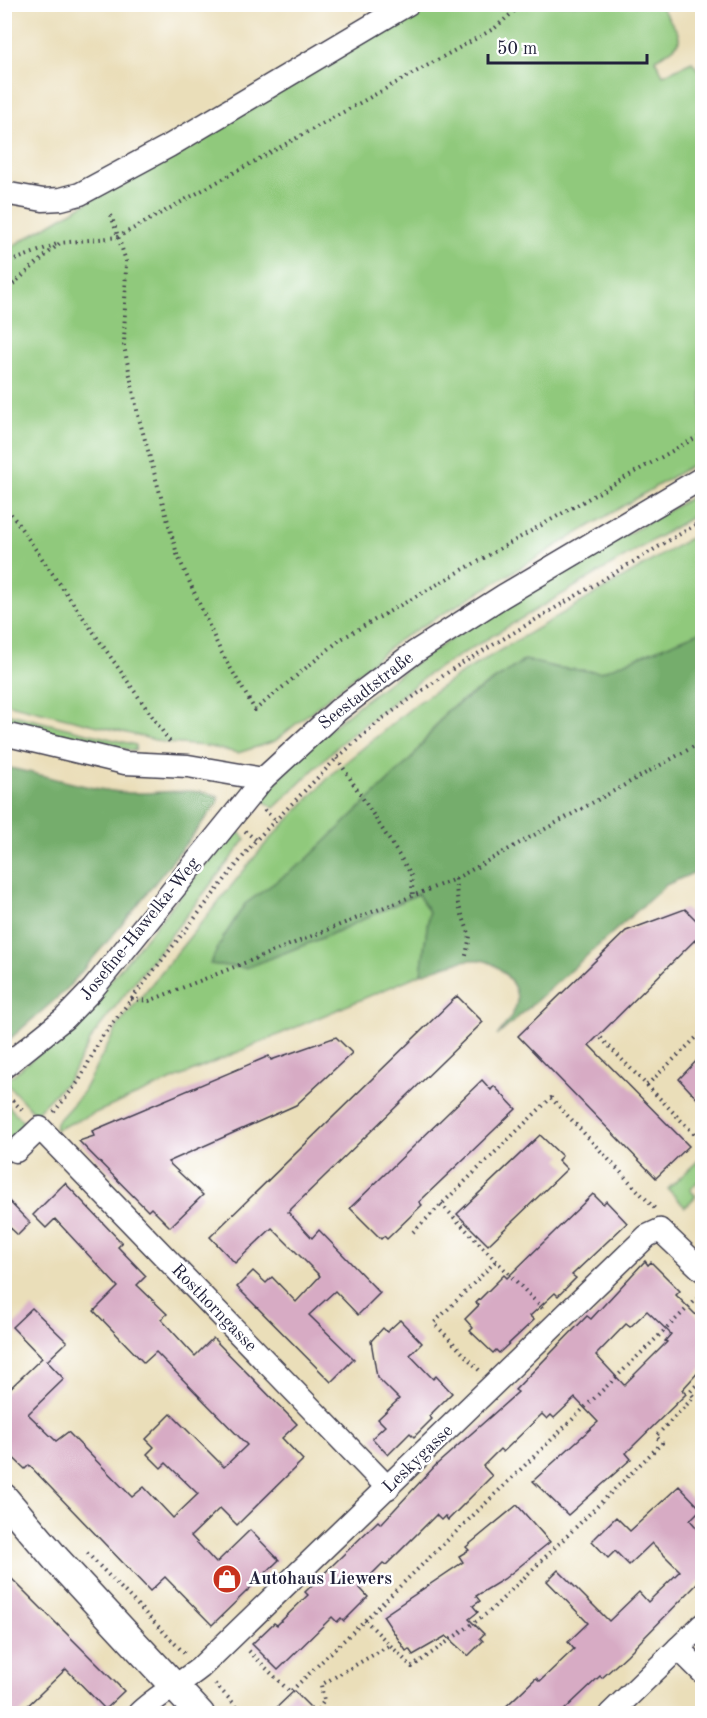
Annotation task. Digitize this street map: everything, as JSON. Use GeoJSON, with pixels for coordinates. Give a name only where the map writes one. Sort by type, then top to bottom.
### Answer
{"type":"FeatureCollection","features":[{"type":"Feature","properties":{"kind":"main road"},"geometry":{"type":"LineString","coordinates":[[4,1498],[68,1552],[175,1688],[200,1713]]}},
{"type":"Feature","properties":{"kind":"main road"},"geometry":{"type":"LineString","coordinates":[[4,1517],[68,1552]]}},
{"type":"Feature","properties":{"kind":"street"},"geometry":{"type":"LineString","coordinates":[[4,193],[43,200],[80,194],[170,146],[408,4]]}},
{"type":"Feature","properties":{"kind":"street","name":"Seestadtstraße"},"geometry":{"type":"LineString","coordinates":[[264,779],[338,710],[415,652],[503,596],[702,478]]}},
{"type":"Feature","properties":{"kind":"street"},"geometry":{"type":"LineString","coordinates":[[4,734],[125,763],[188,766],[264,779]]}},
{"type":"Feature","properties":{"kind":"street","name":"Josefine-Hawelka-Weg"},"geometry":{"type":"LineString","coordinates":[[4,1067],[64,1018],[92,990],[264,779]]}},
{"type":"Feature","properties":{"kind":"street"},"geometry":{"type":"LineString","coordinates":[[16,1151],[40,1128]]}},
{"type":"Feature","properties":{"kind":"street","name":"Rosthorngasse"},"geometry":{"type":"LineString","coordinates":[[40,1128],[388,1488]]}},
{"type":"Feature","properties":{"kind":"street"},"geometry":{"type":"LineString","coordinates":[[659,1222],[702,1270]]}},
{"type":"Feature","properties":{"kind":"street","name":"Leskygasse"},"geometry":{"type":"LineString","coordinates":[[138,1713],[151,1701],[175,1688],[233,1636],[388,1488],[659,1222]]}},
{"type":"Feature","properties":{"kind":"street"},"geometry":{"type":"LineString","coordinates":[[610,1713],[702,1625]]}},
{"type":"Feature","properties":{"kind":"street"},"geometry":{"type":"LineString","coordinates":[[678,1648],[702,1672]]}},
{"type":"Feature","properties":{"kind":"path"},"geometry":{"type":"LineString","coordinates":[[4,264],[60,243],[118,237],[495,28],[522,4]]}},
{"type":"Feature","properties":{"kind":"path"},"geometry":{"type":"LineString","coordinates":[[111,215],[126,261],[124,346],[138,415],[177,555],[219,650],[255,710],[341,639],[702,434]]}},
{"type":"Feature","properties":{"kind":"path"},"geometry":{"type":"LineString","coordinates":[[4,292],[60,243]]}},
{"type":"Feature","properties":{"kind":"path"},"geometry":{"type":"LineString","coordinates":[[4,504],[175,748]]}},
{"type":"Feature","properties":{"kind":"path"},"geometry":{"type":"LineString","coordinates":[[4,1092],[40,1128],[79,1081],[101,1038],[274,819],[337,758],[382,719],[454,668],[702,520]]}},
{"type":"Feature","properties":{"kind":"path"},"geometry":{"type":"LineString","coordinates":[[131,999],[149,1001],[455,879],[702,742]]}},
{"type":"Feature","properties":{"kind":"path"},"geometry":{"type":"LineString","coordinates":[[337,758],[411,874],[413,895]]}},
{"type":"Feature","properties":{"kind":"path"},"geometry":{"type":"LineString","coordinates":[[455,879],[458,904],[470,936],[465,960]]}},
{"type":"Feature","properties":{"kind":"path"},"geometry":{"type":"LineString","coordinates":[[647,1085],[702,1032]]}},
{"type":"Feature","properties":{"kind":"path"},"geometry":{"type":"LineString","coordinates":[[601,1038],[702,1142]]}},
{"type":"Feature","properties":{"kind":"path"},"geometry":{"type":"LineString","coordinates":[[413,1232],[551,1098],[659,1222]]}},
{"type":"Feature","properties":{"kind":"path"},"geometry":{"type":"LineString","coordinates":[[441,1204],[551,1317]]}},
{"type":"Feature","properties":{"kind":"path"},"geometry":{"type":"LineString","coordinates":[[481,1371],[435,1323],[496,1261]]}},
{"type":"Feature","properties":{"kind":"path"},"geometry":{"type":"LineString","coordinates":[[233,1636],[290,1692],[702,1294]]}},
{"type":"Feature","properties":{"kind":"path"},"geometry":{"type":"LineString","coordinates":[[365,1620],[412,1667],[489,1611],[662,1443],[656,1436],[694,1397],[690,1392],[702,1379]]}},
{"type":"Feature","properties":{"kind":"path"},"geometry":{"type":"LineString","coordinates":[[68,1552],[195,1663]]}},
{"type":"Feature","properties":{"kind":"path"},"geometry":{"type":"LineString","coordinates":[[315,1713],[324,1701],[325,1695],[321,1685],[390,1645]]}},
{"type":"Feature","properties":{"kind":"path"},"geometry":{"type":"LineString","coordinates":[[213,1682],[244,1713]]}},
{"type":"Feature","properties":{"kind":"green space"},"geometry":{"type":"Polygon","coordinates":[[[425,5],[660,5],[677,30],[679,36],[675,46],[655,59],[663,75],[692,62],[702,75],[702,459],[399,640],[275,741],[238,753],[206,746],[167,743],[5,703],[4,251],[425,5]]]}},
{"type":"Feature","properties":{"kind":"green space"},"geometry":{"type":"Polygon","coordinates":[[[702,491],[702,511],[430,673],[342,742],[274,808],[261,799],[305,752],[355,708],[410,667],[468,628],[702,491]]]}},
{"type":"Feature","properties":{"kind":"green space"},"geometry":{"type":"Polygon","coordinates":[[[702,531],[702,631],[601,672],[558,668],[525,660],[447,710],[411,759],[305,861],[245,904],[223,938],[211,964],[246,968],[327,936],[418,894],[429,912],[421,974],[55,1130],[56,1123],[81,1095],[119,1024],[267,842],[334,772],[416,704],[465,671],[702,531]]]}},
{"type":"Feature","properties":{"kind":"green space"},"geometry":{"type":"Polygon","coordinates":[[[702,631],[702,869],[666,885],[497,1036],[515,1009],[517,999],[514,986],[499,969],[481,960],[458,962],[421,974],[429,912],[418,894],[327,936],[246,968],[210,964],[223,938],[245,904],[305,861],[411,759],[447,711],[525,660],[558,668],[601,672],[702,631]]]}},
{"type":"Feature","properties":{"kind":"green space"},"geometry":{"type":"Polygon","coordinates":[[[5,713],[136,745],[135,751],[5,723],[5,713]]]}},
{"type":"Feature","properties":{"kind":"green space"},"geometry":{"type":"Polygon","coordinates":[[[5,767],[83,786],[115,791],[131,793],[200,792],[218,797],[218,803],[124,922],[65,991],[5,1043],[5,767]]]}},
{"type":"Feature","properties":{"kind":"green space"},"geometry":{"type":"Polygon","coordinates":[[[235,829],[246,839],[94,1034],[69,1079],[35,1114],[8,1085],[8,1079],[75,1024],[235,829]]]}},
{"type":"Feature","properties":{"kind":"green space"},"geometry":{"type":"Polygon","coordinates":[[[4,1101],[24,1123],[5,1143],[4,1143],[4,1101]]]}},
{"type":"Feature","properties":{"kind":"green space"},"geometry":{"type":"Polygon","coordinates":[[[701,1158],[702,1177],[690,1190],[696,1196],[685,1207],[668,1189],[701,1158]]]}},
{"type":"Feature","properties":{"kind":"building"},"geometry":{"type":"Polygon","coordinates":[[[685,909],[702,926],[702,933],[589,1045],[689,1146],[656,1178],[518,1036],[626,931],[685,909]]]}},
{"type":"Feature","properties":{"kind":"building"},"geometry":{"type":"Polygon","coordinates":[[[457,996],[483,1022],[288,1212],[312,1238],[319,1230],[380,1293],[358,1315],[335,1291],[309,1315],[354,1359],[331,1382],[237,1287],[253,1271],[266,1283],[272,1277],[296,1302],[320,1276],[272,1228],[235,1263],[210,1237],[457,996]]]}},
{"type":"Feature","properties":{"kind":"building"},"geometry":{"type":"Polygon","coordinates":[[[336,1037],[352,1053],[296,1105],[168,1162],[203,1195],[170,1227],[151,1208],[148,1211],[79,1141],[94,1136],[92,1131],[269,1056],[271,1060],[336,1037]]]}},
{"type":"Feature","properties":{"kind":"building"},"geometry":{"type":"Polygon","coordinates":[[[702,1055],[702,1104],[679,1079],[702,1055]]]}},
{"type":"Feature","properties":{"kind":"building"},"geometry":{"type":"Polygon","coordinates":[[[482,1080],[491,1090],[494,1086],[516,1109],[419,1202],[422,1205],[387,1239],[384,1236],[381,1239],[350,1208],[482,1080]]]}},
{"type":"Feature","properties":{"kind":"building"},"geometry":{"type":"Polygon","coordinates":[[[540,1135],[562,1156],[558,1160],[567,1169],[488,1245],[457,1214],[540,1135]]]}},
{"type":"Feature","properties":{"kind":"building"},"geometry":{"type":"Polygon","coordinates":[[[65,1183],[122,1243],[118,1247],[146,1276],[137,1285],[167,1314],[161,1319],[195,1356],[213,1338],[297,1424],[282,1438],[303,1460],[237,1525],[220,1508],[191,1536],[216,1563],[250,1530],[279,1560],[212,1625],[165,1577],[150,1591],[29,1465],[25,1469],[4,1449],[4,1394],[42,1358],[12,1327],[32,1308],[67,1342],[47,1361],[64,1379],[28,1414],[56,1441],[68,1432],[132,1497],[144,1487],[173,1518],[198,1494],[166,1463],[161,1468],[147,1454],[154,1447],[146,1439],[171,1414],[224,1467],[247,1445],[156,1352],[144,1363],[94,1311],[118,1287],[55,1219],[46,1228],[33,1215],[65,1183]]]}},
{"type":"Feature","properties":{"kind":"building"},"geometry":{"type":"Polygon","coordinates":[[[593,1194],[603,1204],[606,1201],[627,1223],[572,1275],[576,1278],[558,1296],[555,1293],[530,1316],[534,1320],[499,1353],[496,1350],[493,1353],[470,1331],[473,1328],[465,1319],[479,1305],[476,1303],[504,1275],[507,1278],[593,1194]]]}},
{"type":"Feature","properties":{"kind":"building"},"geometry":{"type":"Polygon","coordinates":[[[4,1196],[30,1223],[18,1235],[4,1222],[4,1196]]]}},
{"type":"Feature","properties":{"kind":"building"},"geometry":{"type":"Polygon","coordinates":[[[645,1261],[648,1265],[651,1262],[680,1291],[676,1295],[702,1321],[702,1368],[682,1390],[686,1394],[626,1453],[631,1459],[568,1515],[533,1481],[598,1422],[575,1398],[554,1418],[551,1415],[547,1419],[542,1414],[503,1452],[500,1449],[483,1466],[492,1476],[448,1520],[445,1516],[441,1520],[436,1515],[386,1565],[383,1563],[359,1587],[368,1597],[344,1621],[341,1618],[337,1622],[332,1617],[278,1670],[252,1644],[274,1623],[277,1625],[308,1595],[305,1592],[378,1521],[381,1524],[436,1465],[518,1392],[515,1390],[587,1316],[591,1319],[645,1261]],[[647,1311],[630,1327],[626,1324],[596,1355],[624,1385],[667,1342],[665,1341],[671,1334],[647,1311]]]}},
{"type":"Feature","properties":{"kind":"building"},"geometry":{"type":"Polygon","coordinates":[[[400,1320],[422,1343],[410,1355],[433,1379],[436,1376],[452,1393],[429,1416],[432,1419],[414,1437],[410,1433],[388,1455],[372,1438],[385,1426],[378,1419],[399,1399],[377,1377],[371,1341],[383,1328],[387,1332],[400,1320]]]}},
{"type":"Feature","properties":{"kind":"building"},"geometry":{"type":"Polygon","coordinates":[[[679,1486],[701,1509],[690,1520],[702,1534],[702,1579],[627,1655],[602,1678],[600,1676],[561,1713],[499,1713],[536,1678],[540,1681],[574,1649],[568,1642],[588,1623],[547,1581],[558,1570],[609,1621],[639,1592],[648,1602],[680,1571],[652,1543],[629,1565],[615,1551],[608,1558],[592,1541],[616,1517],[630,1531],[679,1486]]]}},
{"type":"Feature","properties":{"kind":"building"},"geometry":{"type":"Polygon","coordinates":[[[517,1505],[550,1542],[504,1579],[476,1596],[480,1601],[473,1606],[478,1612],[469,1619],[484,1634],[480,1638],[483,1641],[468,1656],[446,1636],[413,1655],[409,1649],[406,1651],[383,1616],[463,1562],[459,1556],[469,1550],[466,1547],[517,1505]]]}},
{"type":"Feature","properties":{"kind":"building"},"geometry":{"type":"Polygon","coordinates":[[[4,1571],[124,1691],[105,1709],[66,1669],[20,1713],[4,1713],[4,1571]]]}},
{"type":"Feature","properties":{"kind":"building"},"geometry":{"type":"Polygon","coordinates":[[[294,1691],[316,1713],[271,1713],[294,1691]]]}},
{"type":"Feature","properties":{"kind":"place","name":"Autohaus Liewers"},"geometry":{"type":"Point","coordinates":[227,1579]}}]}
